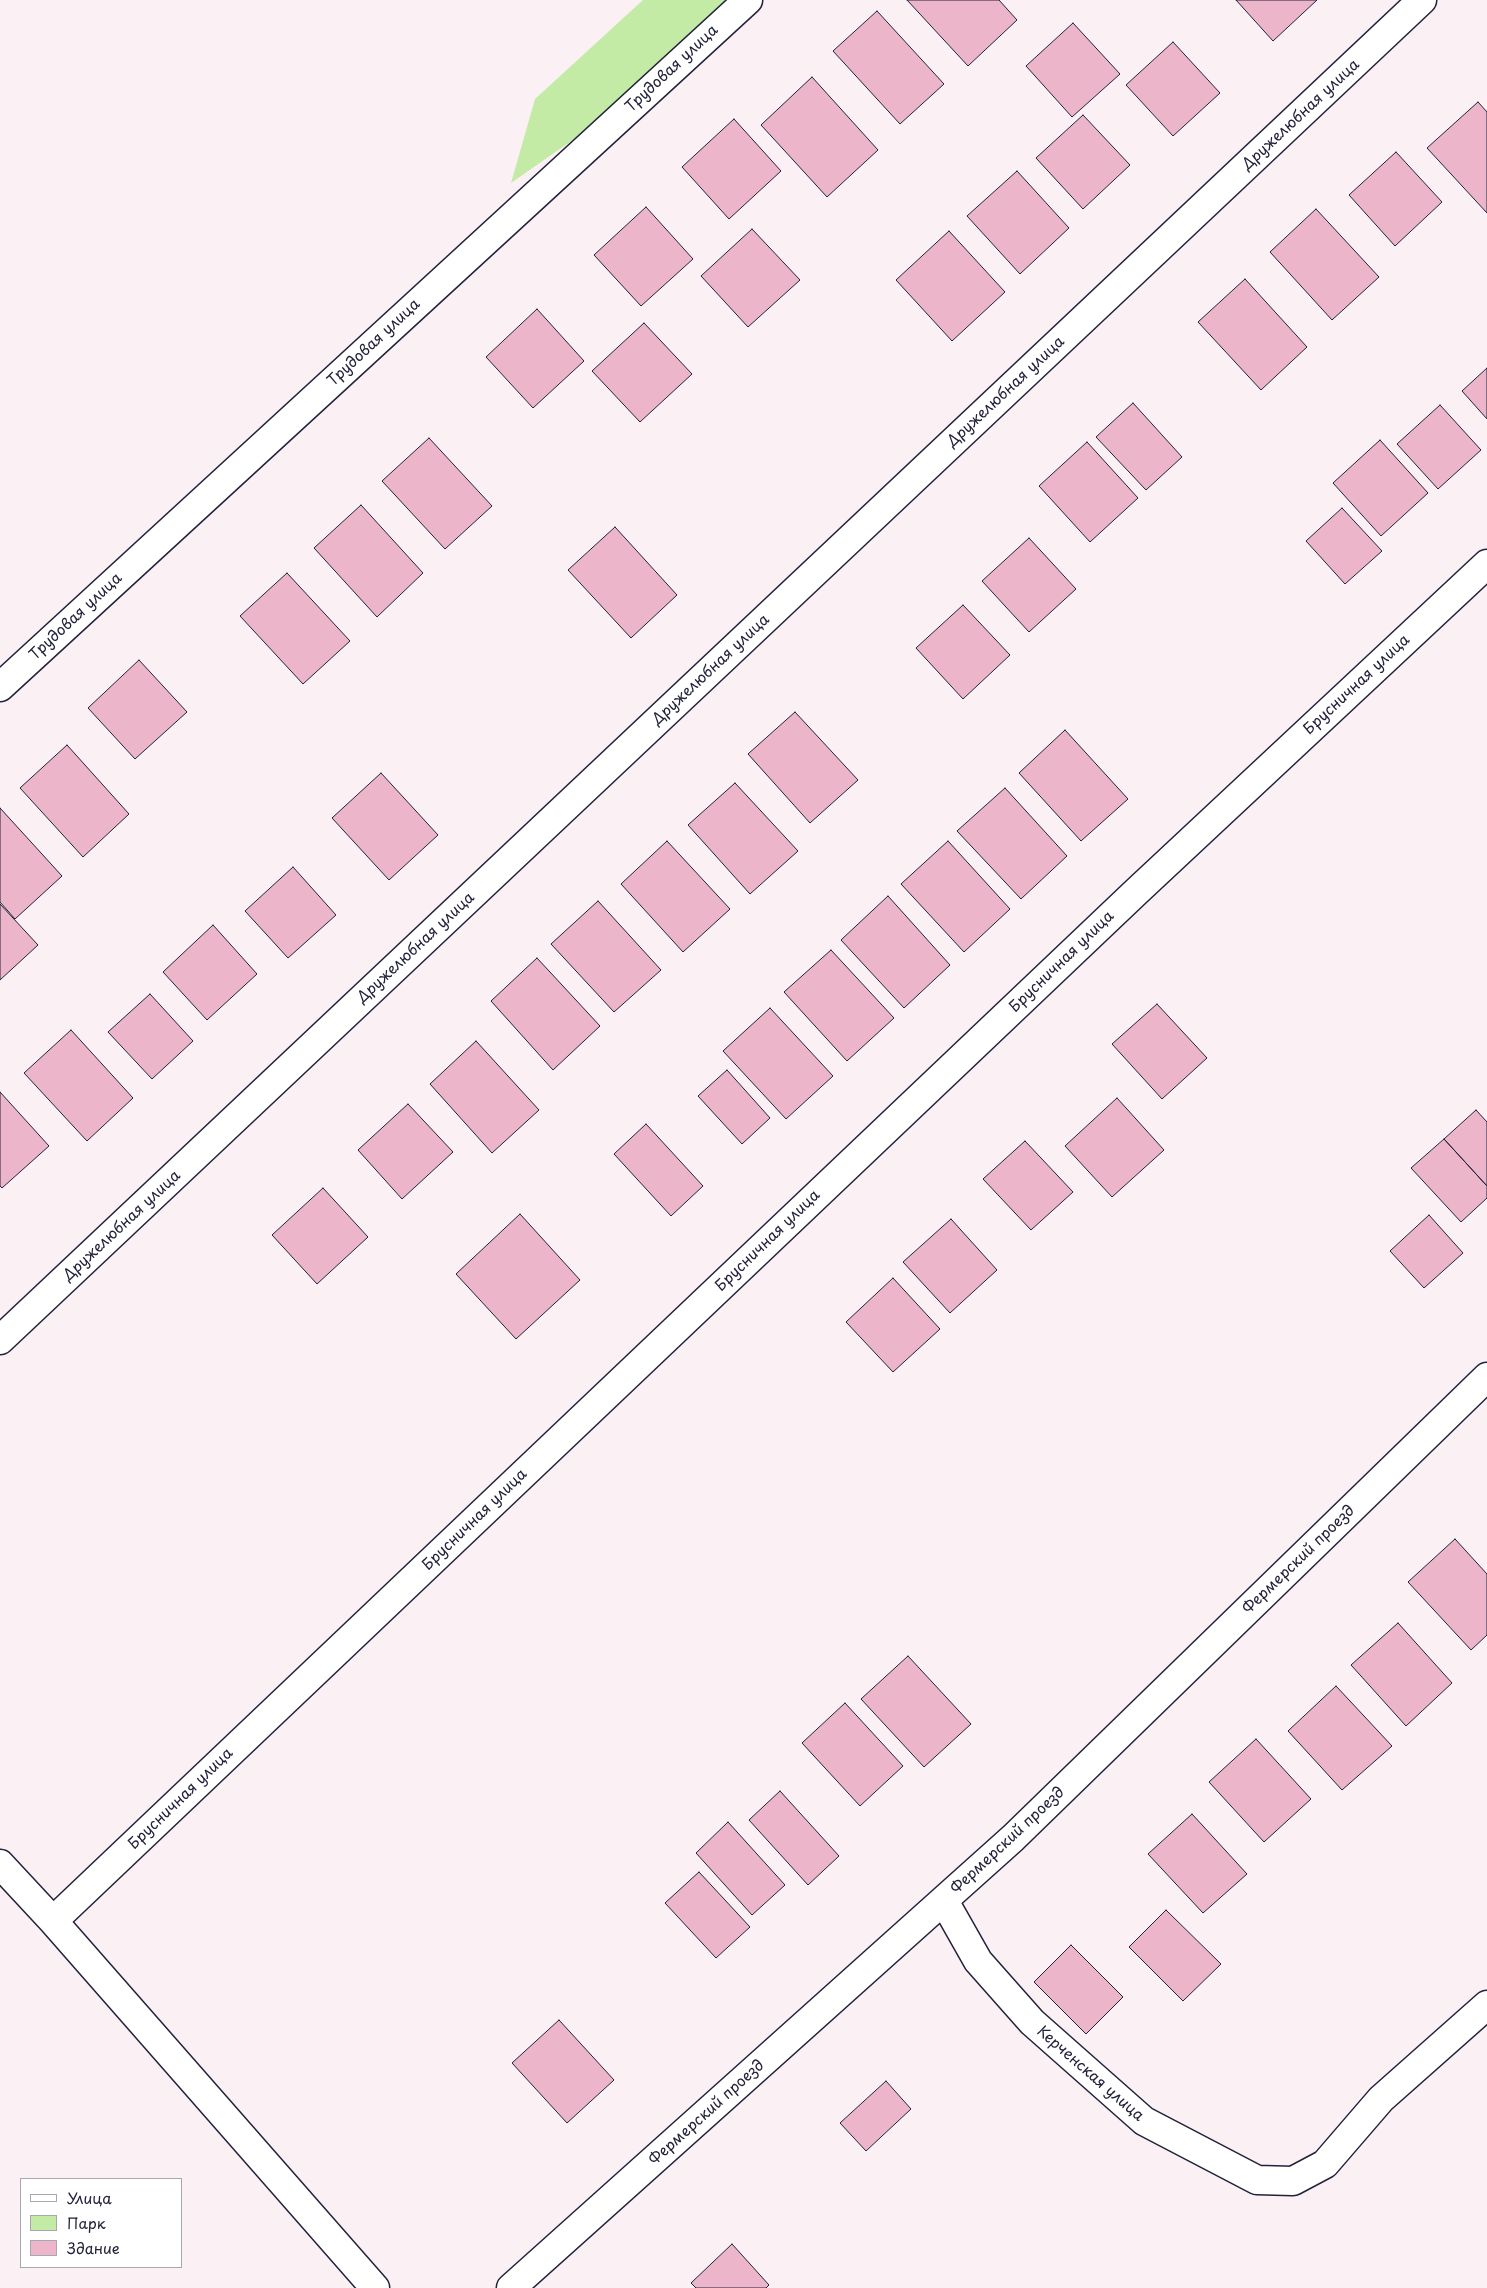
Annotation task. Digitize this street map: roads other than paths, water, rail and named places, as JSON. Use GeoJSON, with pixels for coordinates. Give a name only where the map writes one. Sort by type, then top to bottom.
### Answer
{"type":"FeatureCollection","features":[{"type":"Feature","properties":{"kind":"street","name":"Трудовая улица"},"geometry":{"type":"LineString","coordinates":[[0,687],[748,0]]}},
{"type":"Feature","properties":{"kind":"street","name":"Дружелюбная улица"},"geometry":{"type":"LineString","coordinates":[[0,1340],[1422,0]]}},
{"type":"Feature","properties":{"kind":"street","name":"Брусничная улица"},"geometry":{"type":"LineString","coordinates":[[52,1921],[1136,892],[1487,564]]}},
{"type":"Feature","properties":{"kind":"street","name":"Фермерский проезд"},"geometry":{"type":"LineString","coordinates":[[511,2288],[1014,1838],[1487,1376]]}},
{"type":"Feature","properties":{"kind":"street"},"geometry":{"type":"LineString","coordinates":[[0,1864],[375,2288]]}},
{"type":"Feature","properties":{"kind":"street","name":"Керченская улица"},"geometry":{"type":"LineString","coordinates":[[944,1901],[978,1961],[1039,2029],[1144,2121],[1257,2180],[1293,2181],[1325,2164],[1381,2099],[1487,2005]]}}]}
